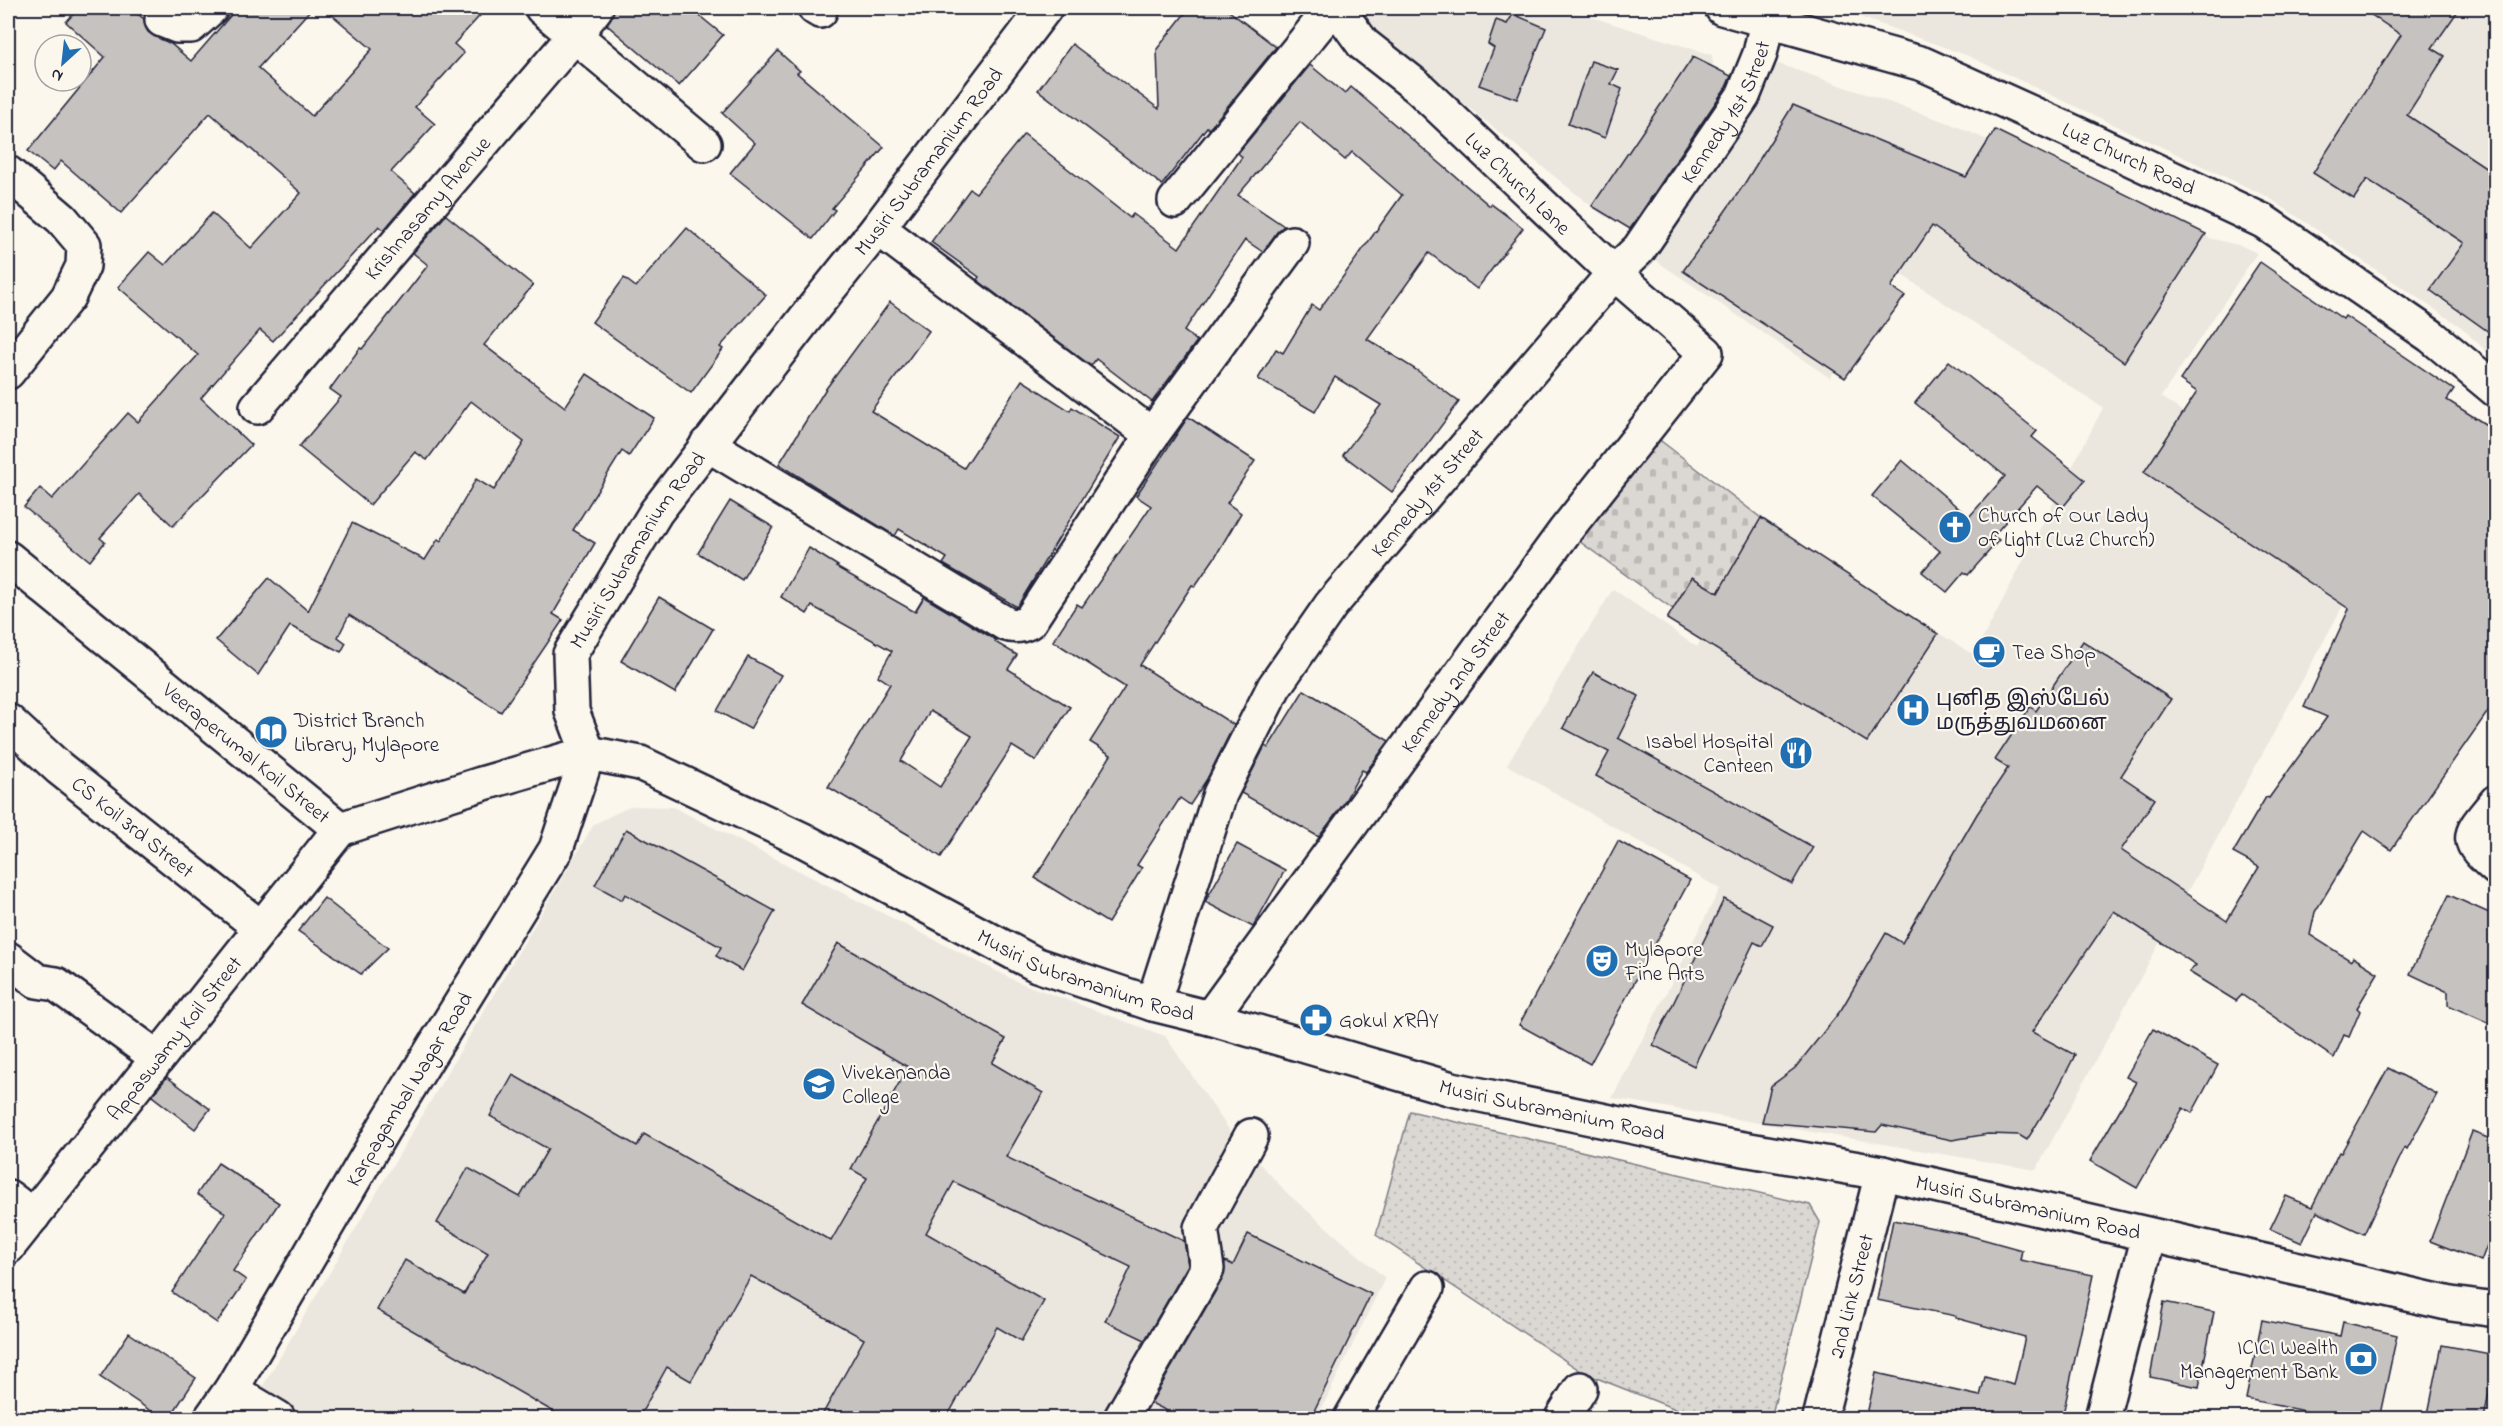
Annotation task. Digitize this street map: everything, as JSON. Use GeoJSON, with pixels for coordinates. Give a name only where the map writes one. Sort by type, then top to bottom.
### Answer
{"type":"FeatureCollection","features":[{"type":"Feature","properties":{"kind":"street"},"geometry":{"type":"LineString","coordinates":[[162,20],[177,26],[191,26],[211,8]]}},
{"type":"Feature","properties":{"kind":"street"},"geometry":{"type":"LineString","coordinates":[[542,8],[704,144]]}},
{"type":"Feature","properties":{"kind":"street","name":"Krishnasamy Avenue"},"geometry":{"type":"LineString","coordinates":[[257,407],[596,8]]}},
{"type":"Feature","properties":{"kind":"street","name":"Musiri Subramanium Road"},"geometry":{"type":"LineString","coordinates":[[1045,8],[878,228],[707,444],[657,512],[570,654],[572,711],[588,753],[640,763],[803,840],[1036,965],[1153,1004],[1210,1018],[1452,1089],[1721,1146],[1882,1173],[2451,1304],[2496,1310]]}},
{"type":"Feature","properties":{"kind":"street"},"geometry":{"type":"LineString","coordinates":[[1175,201],[1334,8]]}},
{"type":"Feature","properties":{"kind":"street","name":"Luz Church Lane"},"geometry":{"type":"LineString","coordinates":[[1334,8],[1363,44],[1419,88],[1614,273],[1706,353]]}},
{"type":"Feature","properties":{"kind":"street","name":"Luz Church Road"},"geometry":{"type":"LineString","coordinates":[[1722,8],[1770,14],[1923,64],[2262,221],[2431,336],[2496,390]]}},
{"type":"Feature","properties":{"kind":"street","name":"Kennedy 1st Street"},"geometry":{"type":"LineString","coordinates":[[1153,1004],[1220,795],[1274,687],[1331,606],[1614,273],[1639,249],[1743,96],[1760,54],[1770,14]]}},
{"type":"Feature","properties":{"kind":"street"},"geometry":{"type":"LineString","coordinates":[[8,173],[62,219],[84,245],[82,266],[68,297],[8,372]]}},
{"type":"Feature","properties":{"kind":"street"},"geometry":{"type":"LineString","coordinates":[[878,228],[1152,435]]}},
{"type":"Feature","properties":{"kind":"street"},"geometry":{"type":"LineString","coordinates":[[707,444],[1014,626],[1029,622],[1152,435],[1292,243]]}},
{"type":"Feature","properties":{"kind":"street","name":"Kennedy 2nd Street"},"geometry":{"type":"LineString","coordinates":[[1210,1018],[1565,531],[1706,353]]}},
{"type":"Feature","properties":{"kind":"street","name":"Veeraperumal Koil Street"},"geometry":{"type":"LineString","coordinates":[[8,558],[339,829],[481,783],[588,753]]}},
{"type":"Feature","properties":{"kind":"street","name":"CS Koil 3rd Street"},"geometry":{"type":"LineString","coordinates":[[8,721],[59,768],[261,928]]}},
{"type":"Feature","properties":{"kind":"street","name":"Karpagambal Nagar Road"},"geometry":{"type":"LineString","coordinates":[[211,1419],[231,1390],[384,1128],[556,849],[588,753]]}},
{"type":"Feature","properties":{"kind":"street"},"geometry":{"type":"LineString","coordinates":[[2496,802],[2478,824],[2472,837],[2472,845],[2496,868]]}},
{"type":"Feature","properties":{"kind":"street","name":"Appaswamy Koil Street"},"geometry":{"type":"LineString","coordinates":[[8,1247],[20,1207],[158,1058],[339,829]]}},
{"type":"Feature","properties":{"kind":"street"},"geometry":{"type":"LineString","coordinates":[[8,959],[37,981],[56,984],[158,1058]]}},
{"type":"Feature","properties":{"kind":"street"},"geometry":{"type":"LineString","coordinates":[[1121,1419],[1207,1269],[1201,1228],[1251,1136]]}},
{"type":"Feature","properties":{"kind":"street","name":"2nd Link Street"},"geometry":{"type":"LineString","coordinates":[[1820,1419],[1882,1173]]}},
{"type":"Feature","properties":{"kind":"street"},"geometry":{"type":"LineString","coordinates":[[2102,1419],[2149,1235]]}},
{"type":"Feature","properties":{"kind":"street"},"geometry":{"type":"LineString","coordinates":[[1351,1419],[1427,1288]]}},
{"type":"Feature","properties":{"kind":"street"},"geometry":{"type":"LineString","coordinates":[[1562,1419],[1580,1389]]}},
{"type":"Feature","properties":{"kind":"street"},"geometry":{"type":"LineString","coordinates":[[231,1390],[278,1419]]}},
{"type":"Feature","properties":{"kind":"shaded area"},"geometry":{"type":"Polygon","coordinates":[[[1364,8],[1563,8],[1712,55],[1714,74],[1625,213],[1605,217],[1366,25],[1364,8]]]}},
{"type":"Feature","properties":{"kind":"shaded area"},"geometry":{"type":"Polygon","coordinates":[[[1835,8],[2495,8],[2495,360],[2461,327],[2268,197],[1966,55],[1835,8]]]}},
{"type":"Feature","properties":{"kind":"shaded area","name":"புனித இஸ்பேல் மருத்துவமனை"},"geometry":{"type":"Polygon","coordinates":[[[1779,64],[1949,123],[2209,238],[2242,246],[2257,253],[2161,397],[2376,545],[2036,1170],[1612,1098],[1720,889],[1507,765],[1613,589],[1697,647],[1768,528],[1974,655],[2103,408],[1899,273],[1830,378],[1652,258],[1750,75],[1779,64]]]}},
{"type":"Feature","properties":{"kind":"shaded area","name":"Vivekananda College"},"geometry":{"type":"Polygon","coordinates":[[[631,806],[673,807],[1018,982],[1165,1036],[1230,1131],[1288,1194],[1385,1278],[1317,1418],[244,1418],[594,824],[631,806]]]}},
{"type":"Feature","properties":{"kind":"green space"},"geometry":{"type":"Polygon","coordinates":[[[1652,434],[1761,518],[1718,593],[1692,577],[1673,609],[1572,536],[1652,434]]]}},
{"type":"Feature","properties":{"kind":"green space"},"geometry":{"type":"Polygon","coordinates":[[[1410,1111],[1810,1205],[1820,1222],[1771,1418],[1698,1418],[1584,1373],[1376,1235],[1410,1111]]]}},
{"type":"Feature","properties":{"kind":"building"},"geometry":{"type":"Polygon","coordinates":[[[79,8],[130,8],[144,19],[148,32],[171,44],[191,61],[237,8],[312,8],[258,68],[312,116],[372,49],[324,8],[487,8],[454,44],[464,53],[415,107],[435,124],[391,172],[415,193],[384,230],[379,226],[273,341],[260,330],[201,398],[251,445],[173,526],[139,494],[100,538],[105,542],[90,561],[24,507],[40,488],[52,499],[128,413],[138,422],[198,355],[118,287],[149,252],[165,265],[212,213],[251,248],[301,193],[210,113],[121,213],[61,161],[53,171],[28,151],[76,93],[93,93],[93,72],[105,57],[93,46],[93,33],[78,33],[66,22],[79,8]]]}},
{"type":"Feature","properties":{"kind":"building"},"geometry":{"type":"Polygon","coordinates":[[[614,8],[690,8],[723,35],[679,86],[607,25],[614,8]]]}},
{"type":"Feature","properties":{"kind":"building"},"geometry":{"type":"Polygon","coordinates":[[[1189,8],[1225,8],[1276,47],[1209,129],[1207,127],[1162,185],[1038,90],[1072,44],[1159,109],[1157,49],[1189,8]]]}},
{"type":"Feature","properties":{"kind":"building"},"geometry":{"type":"Polygon","coordinates":[[[2361,8],[2460,8],[2432,48],[2445,56],[2407,115],[2496,174],[2496,337],[2430,290],[2464,243],[2367,179],[2354,199],[2313,173],[2401,35],[2361,8]]]}},
{"type":"Feature","properties":{"kind":"building"},"geometry":{"type":"Polygon","coordinates":[[[1513,14],[1546,28],[1517,99],[1479,85],[1494,48],[1488,44],[1496,20],[1507,24],[1513,14]]]}},
{"type":"Feature","properties":{"kind":"building"},"geometry":{"type":"Polygon","coordinates":[[[778,51],[800,71],[797,73],[884,147],[832,208],[835,210],[813,239],[730,173],[755,143],[722,113],[778,51]]]}},
{"type":"Feature","properties":{"kind":"building"},"geometry":{"type":"Polygon","coordinates":[[[1693,57],[1731,76],[1726,87],[1630,229],[1592,206],[1693,57]]]}},
{"type":"Feature","properties":{"kind":"building"},"geometry":{"type":"Polygon","coordinates":[[[1591,61],[1618,70],[1611,84],[1622,89],[1605,138],[1568,124],[1591,61]]]}},
{"type":"Feature","properties":{"kind":"building"},"geometry":{"type":"Polygon","coordinates":[[[1310,65],[1345,94],[1351,87],[1490,206],[1491,204],[1523,228],[1477,289],[1429,253],[1367,339],[1418,371],[1459,402],[1392,492],[1343,455],[1381,405],[1335,377],[1315,412],[1258,379],[1276,349],[1283,353],[1312,305],[1319,310],[1402,195],[1352,152],[1345,160],[1300,122],[1238,195],[1284,226],[1263,252],[1245,240],[1184,331],[1197,341],[1152,402],[1096,359],[1091,366],[977,280],[979,277],[931,242],[970,189],[976,193],[1024,134],[1130,218],[1133,214],[1179,248],[1242,157],[1238,153],[1310,65]]]}},
{"type":"Feature","properties":{"kind":"building"},"geometry":{"type":"Polygon","coordinates":[[[1793,105],[1966,177],[1995,130],[2206,234],[2124,362],[1932,226],[1891,287],[1905,296],[1845,378],[1683,271],[1743,186],[1793,105]]]}},
{"type":"Feature","properties":{"kind":"building"},"geometry":{"type":"Polygon","coordinates":[[[446,215],[533,285],[484,345],[565,407],[587,374],[654,418],[629,456],[622,451],[573,530],[595,543],[553,614],[563,620],[501,712],[349,615],[338,637],[346,643],[341,652],[290,626],[258,675],[216,640],[269,578],[308,611],[352,523],[425,560],[438,539],[441,541],[476,479],[494,490],[524,442],[471,401],[427,460],[415,452],[370,505],[299,447],[341,397],[330,389],[360,348],[362,349],[428,265],[413,253],[446,215]]]}},
{"type":"Feature","properties":{"kind":"building"},"geometry":{"type":"Polygon","coordinates":[[[687,228],[766,295],[720,347],[723,349],[691,393],[592,322],[624,278],[636,287],[687,228]]]}},
{"type":"Feature","properties":{"kind":"building"},"geometry":{"type":"Polygon","coordinates":[[[2260,262],[2343,319],[2345,316],[2454,390],[2447,400],[2496,431],[2496,700],[2391,850],[2364,831],[2315,912],[2310,935],[2351,961],[2353,957],[2378,973],[2357,1008],[2360,1011],[2349,1037],[2344,1035],[2334,1058],[2242,995],[2236,1001],[2189,972],[2196,965],[2114,911],[2032,1032],[2075,1055],[2053,1098],[2027,1140],[2019,1135],[1988,1134],[1952,1140],[1882,1125],[1876,1132],[1762,1122],[1771,1086],[1795,1068],[1841,1010],[1886,933],[1902,943],[1977,814],[2008,768],[1995,760],[2030,707],[2036,711],[2083,641],[2171,699],[2121,776],[2155,799],[2121,850],[2227,921],[2259,867],[2233,853],[2266,797],[2269,798],[2327,717],[2304,707],[2349,609],[2144,472],[2197,392],[2180,380],[2260,262]]]}},
{"type":"Feature","properties":{"kind":"building"},"geometry":{"type":"Polygon","coordinates":[[[890,302],[929,331],[871,411],[964,468],[1022,380],[1070,411],[1072,407],[1120,437],[1017,607],[943,564],[947,558],[899,529],[895,536],[779,464],[825,390],[890,302]]]}},
{"type":"Feature","properties":{"kind":"building"},"geometry":{"type":"Polygon","coordinates":[[[1949,361],[2037,431],[2032,437],[2085,480],[2063,507],[2037,486],[1993,536],[1999,540],[1968,575],[1964,572],[1947,592],[1922,572],[1940,551],[1872,496],[1902,460],[1969,517],[2005,476],[1915,403],[1949,361]]]}},
{"type":"Feature","properties":{"kind":"building"},"geometry":{"type":"Polygon","coordinates":[[[1188,417],[1255,461],[1227,503],[1241,513],[1215,557],[1195,586],[1192,585],[1140,665],[1234,725],[1207,779],[1190,805],[1180,798],[1137,865],[1142,868],[1108,923],[1035,878],[1111,755],[1090,742],[1125,687],[1053,641],[1077,604],[1082,607],[1151,506],[1136,496],[1188,417]]]}},
{"type":"Feature","properties":{"kind":"building"},"geometry":{"type":"Polygon","coordinates":[[[730,501],[773,527],[742,580],[698,553],[730,501]]]}},
{"type":"Feature","properties":{"kind":"building"},"geometry":{"type":"Polygon","coordinates":[[[1761,518],[1938,634],[1867,742],[1667,619],[1692,577],[1718,593],[1761,518]]]}},
{"type":"Feature","properties":{"kind":"building"},"geometry":{"type":"Polygon","coordinates":[[[809,548],[838,566],[836,567],[915,612],[924,597],[996,640],[995,642],[1017,655],[1008,669],[1070,707],[1036,761],[1012,746],[941,857],[909,835],[828,787],[890,684],[878,676],[892,651],[812,606],[807,614],[781,597],[809,548]],[[930,711],[901,761],[940,787],[972,736],[930,711]]]}},
{"type":"Feature","properties":{"kind":"building"},"geometry":{"type":"Polygon","coordinates":[[[659,597],[713,629],[675,693],[621,661],[659,597]]]}},
{"type":"Feature","properties":{"kind":"building"},"geometry":{"type":"Polygon","coordinates":[[[748,657],[781,675],[750,729],[717,711],[748,657]]]}},
{"type":"Feature","properties":{"kind":"building"},"geometry":{"type":"Polygon","coordinates":[[[1593,672],[1639,696],[1618,738],[1813,847],[1792,884],[1596,776],[1609,752],[1563,728],[1593,672]]]}},
{"type":"Feature","properties":{"kind":"building"},"geometry":{"type":"Polygon","coordinates":[[[1304,690],[1389,741],[1366,772],[1362,770],[1342,806],[1319,837],[1241,793],[1265,746],[1268,748],[1304,690]]]}},
{"type":"Feature","properties":{"kind":"building"},"geometry":{"type":"Polygon","coordinates":[[[626,829],[775,911],[742,971],[716,956],[721,947],[625,894],[622,900],[595,885],[626,829]]]}},
{"type":"Feature","properties":{"kind":"building"},"geometry":{"type":"Polygon","coordinates":[[[1618,841],[1690,880],[1590,1064],[1519,1025],[1618,841]]]}},
{"type":"Feature","properties":{"kind":"building"},"geometry":{"type":"Polygon","coordinates":[[[1237,844],[1285,870],[1253,927],[1205,902],[1237,844]]]}},
{"type":"Feature","properties":{"kind":"building"},"geometry":{"type":"Polygon","coordinates":[[[2449,895],[2496,916],[2496,1026],[2448,1005],[2448,992],[2410,974],[2449,895]]]}},
{"type":"Feature","properties":{"kind":"building"},"geometry":{"type":"Polygon","coordinates":[[[324,898],[388,948],[361,974],[298,931],[324,898]]]}},
{"type":"Feature","properties":{"kind":"building"},"geometry":{"type":"Polygon","coordinates":[[[1724,899],[1773,925],[1762,946],[1754,942],[1694,1066],[1653,1045],[1724,899]]]}},
{"type":"Feature","properties":{"kind":"building"},"geometry":{"type":"Polygon","coordinates":[[[838,943],[1006,1039],[992,1063],[1043,1093],[1006,1157],[1184,1241],[1188,1265],[1145,1340],[1105,1321],[1131,1267],[954,1182],[926,1233],[1044,1301],[1021,1341],[997,1327],[946,1419],[820,1419],[864,1339],[751,1276],[691,1381],[667,1367],[638,1419],[566,1419],[377,1310],[405,1260],[464,1294],[488,1253],[437,1223],[468,1168],[520,1197],[548,1149],[490,1116],[513,1075],[637,1146],[644,1134],[831,1241],[867,1178],[851,1169],[908,1067],[802,1005],[838,943]]]}},
{"type":"Feature","properties":{"kind":"building"},"geometry":{"type":"Polygon","coordinates":[[[2153,1029],[2218,1065],[2192,1113],[2183,1108],[2137,1188],[2090,1161],[2136,1082],[2126,1077],[2153,1029]]]}},
{"type":"Feature","properties":{"kind":"building"},"geometry":{"type":"Polygon","coordinates":[[[2388,1068],[2437,1094],[2407,1149],[2405,1147],[2364,1234],[2317,1212],[2302,1243],[2270,1229],[2286,1196],[2312,1207],[2339,1152],[2341,1153],[2388,1068]]]}},
{"type":"Feature","properties":{"kind":"building"},"geometry":{"type":"Polygon","coordinates":[[[167,1077],[210,1109],[195,1129],[152,1096],[167,1077]]]}},
{"type":"Feature","properties":{"kind":"building"},"geometry":{"type":"Polygon","coordinates":[[[2472,1132],[2496,1141],[2496,1222],[2481,1261],[2430,1241],[2472,1132]]]}},
{"type":"Feature","properties":{"kind":"building"},"geometry":{"type":"Polygon","coordinates":[[[218,1163],[279,1203],[233,1271],[246,1280],[217,1323],[172,1292],[225,1213],[197,1194],[218,1163]]]}},
{"type":"Feature","properties":{"kind":"building"},"geometry":{"type":"Polygon","coordinates":[[[1893,1220],[1964,1234],[2022,1250],[2020,1260],[2093,1275],[2062,1419],[1866,1419],[1876,1373],[1980,1396],[1985,1377],[2014,1385],[2025,1337],[1956,1318],[1956,1316],[1877,1300],[1893,1220]]]}},
{"type":"Feature","properties":{"kind":"building"},"geometry":{"type":"Polygon","coordinates":[[[1248,1234],[1371,1294],[1310,1419],[1183,1419],[1151,1403],[1223,1278],[1225,1261],[1233,1265],[1248,1234]]]}},
{"type":"Feature","properties":{"kind":"building"},"geometry":{"type":"Polygon","coordinates":[[[2164,1302],[2214,1312],[2199,1387],[2150,1377],[2164,1302]]]}},
{"type":"Feature","properties":{"kind":"building"},"geometry":{"type":"Polygon","coordinates":[[[2262,1320],[2340,1336],[2343,1322],[2397,1335],[2379,1419],[2323,1419],[2324,1415],[2246,1399],[2262,1320]]]}},
{"type":"Feature","properties":{"kind":"building"},"geometry":{"type":"Polygon","coordinates":[[[129,1333],[196,1378],[169,1419],[163,1419],[100,1377],[129,1333]]]}},
{"type":"Feature","properties":{"kind":"building"},"geometry":{"type":"Polygon","coordinates":[[[2442,1345],[2496,1355],[2484,1419],[2427,1419],[2442,1345]]]}},
{"type":"Feature","properties":{"kind":"place","name":"Church of Our Lady of Light (Luz Church)"},"geometry":{"type":"Point","coordinates":[1955,527]}},
{"type":"Feature","properties":{"kind":"place","name":"Tea Shop"},"geometry":{"type":"Point","coordinates":[1989,652]}},
{"type":"Feature","properties":{"kind":"place","name":"புனித இஸ்பேல் மருத்துவமனை"},"geometry":{"type":"Point","coordinates":[1913,710]}},
{"type":"Feature","properties":{"kind":"place","name":"District Branch Library, Mylapore"},"geometry":{"type":"Point","coordinates":[271,732]}},
{"type":"Feature","properties":{"kind":"place","name":"Isabel Hospital Canteen"},"geometry":{"type":"Point","coordinates":[1796,753]}},
{"type":"Feature","properties":{"kind":"place","name":"Mylapore Fine Arts"},"geometry":{"type":"Point","coordinates":[1602,961]}},
{"type":"Feature","properties":{"kind":"place","name":"Gokul XRAY"},"geometry":{"type":"Point","coordinates":[1316,1020]}},
{"type":"Feature","properties":{"kind":"place","name":"Vivekananda College"},"geometry":{"type":"Point","coordinates":[819,1084]}},
{"type":"Feature","properties":{"kind":"place","name":"ICICI Wealth Management Bank"},"geometry":{"type":"Point","coordinates":[2361,1359]}}]}
